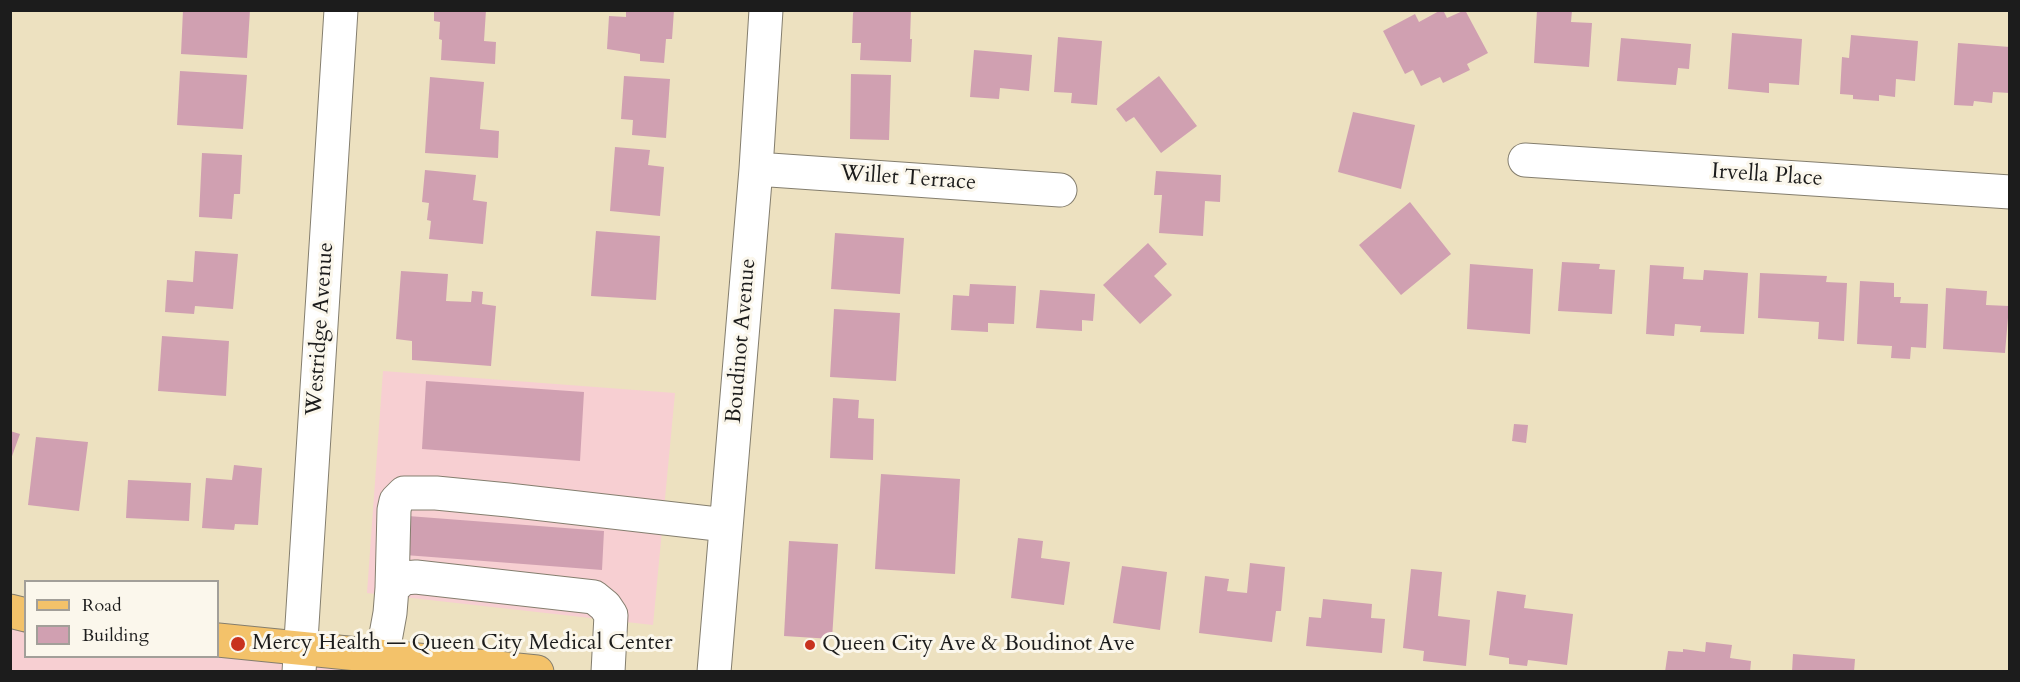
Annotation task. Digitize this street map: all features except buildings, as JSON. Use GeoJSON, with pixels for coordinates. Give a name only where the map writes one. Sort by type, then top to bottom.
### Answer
{"type":"FeatureCollection","features":[{"type":"Feature","properties":{"kind":"main road"},"geometry":{"type":"LineString","coordinates":[[219,640],[300,660],[382,657],[537,672]]}},
{"type":"Feature","properties":{"kind":"street","name":"Westridge Avenue"},"geometry":{"type":"LineString","coordinates":[[300,660],[341,10]]}},
{"type":"Feature","properties":{"kind":"street","name":"Boudinot Avenue"},"geometry":{"type":"LineString","coordinates":[[714,672],[756,169],[766,10]]}},
{"type":"Feature","properties":{"kind":"street","name":"Irvella Place"},"geometry":{"type":"LineString","coordinates":[[1525,160],[2010,192]]}},
{"type":"Feature","properties":{"kind":"street","name":"Willet Terrace"},"geometry":{"type":"LineString","coordinates":[[756,169],[1060,190]]}},
{"type":"Feature","properties":{"kind":"street"},"geometry":{"type":"LineString","coordinates":[[382,657],[390,613],[394,510],[396,501],[404,493],[436,493],[508,500],[726,525]]}},
{"type":"Feature","properties":{"kind":"street"},"geometry":{"type":"LineString","coordinates":[[392,588],[404,578],[416,577],[594,597],[612,615],[608,672]]}},
{"type":"Feature","properties":{"kind":"shaded area"},"geometry":{"type":"Polygon","coordinates":[[[383,371],[675,393],[653,625],[367,593],[383,371]]]}},
{"type":"Feature","properties":{"kind":"shaded area","name":"Mercy Health — Queen City Medical Center"},"geometry":{"type":"Polygon","coordinates":[[[10,611],[24,615],[24,658],[219,658],[219,656],[537,671],[11,671],[10,611]]]}},
{"type":"Feature","properties":{"kind":"place","name":"Mercy Health — Queen City Medical Center"},"geometry":{"type":"Point","coordinates":[238,644]}},
{"type":"Feature","properties":{"kind":"place","name":"Queen City Ave & Boudinot Ave"},"geometry":{"type":"Point","coordinates":[810,645]}}]}
